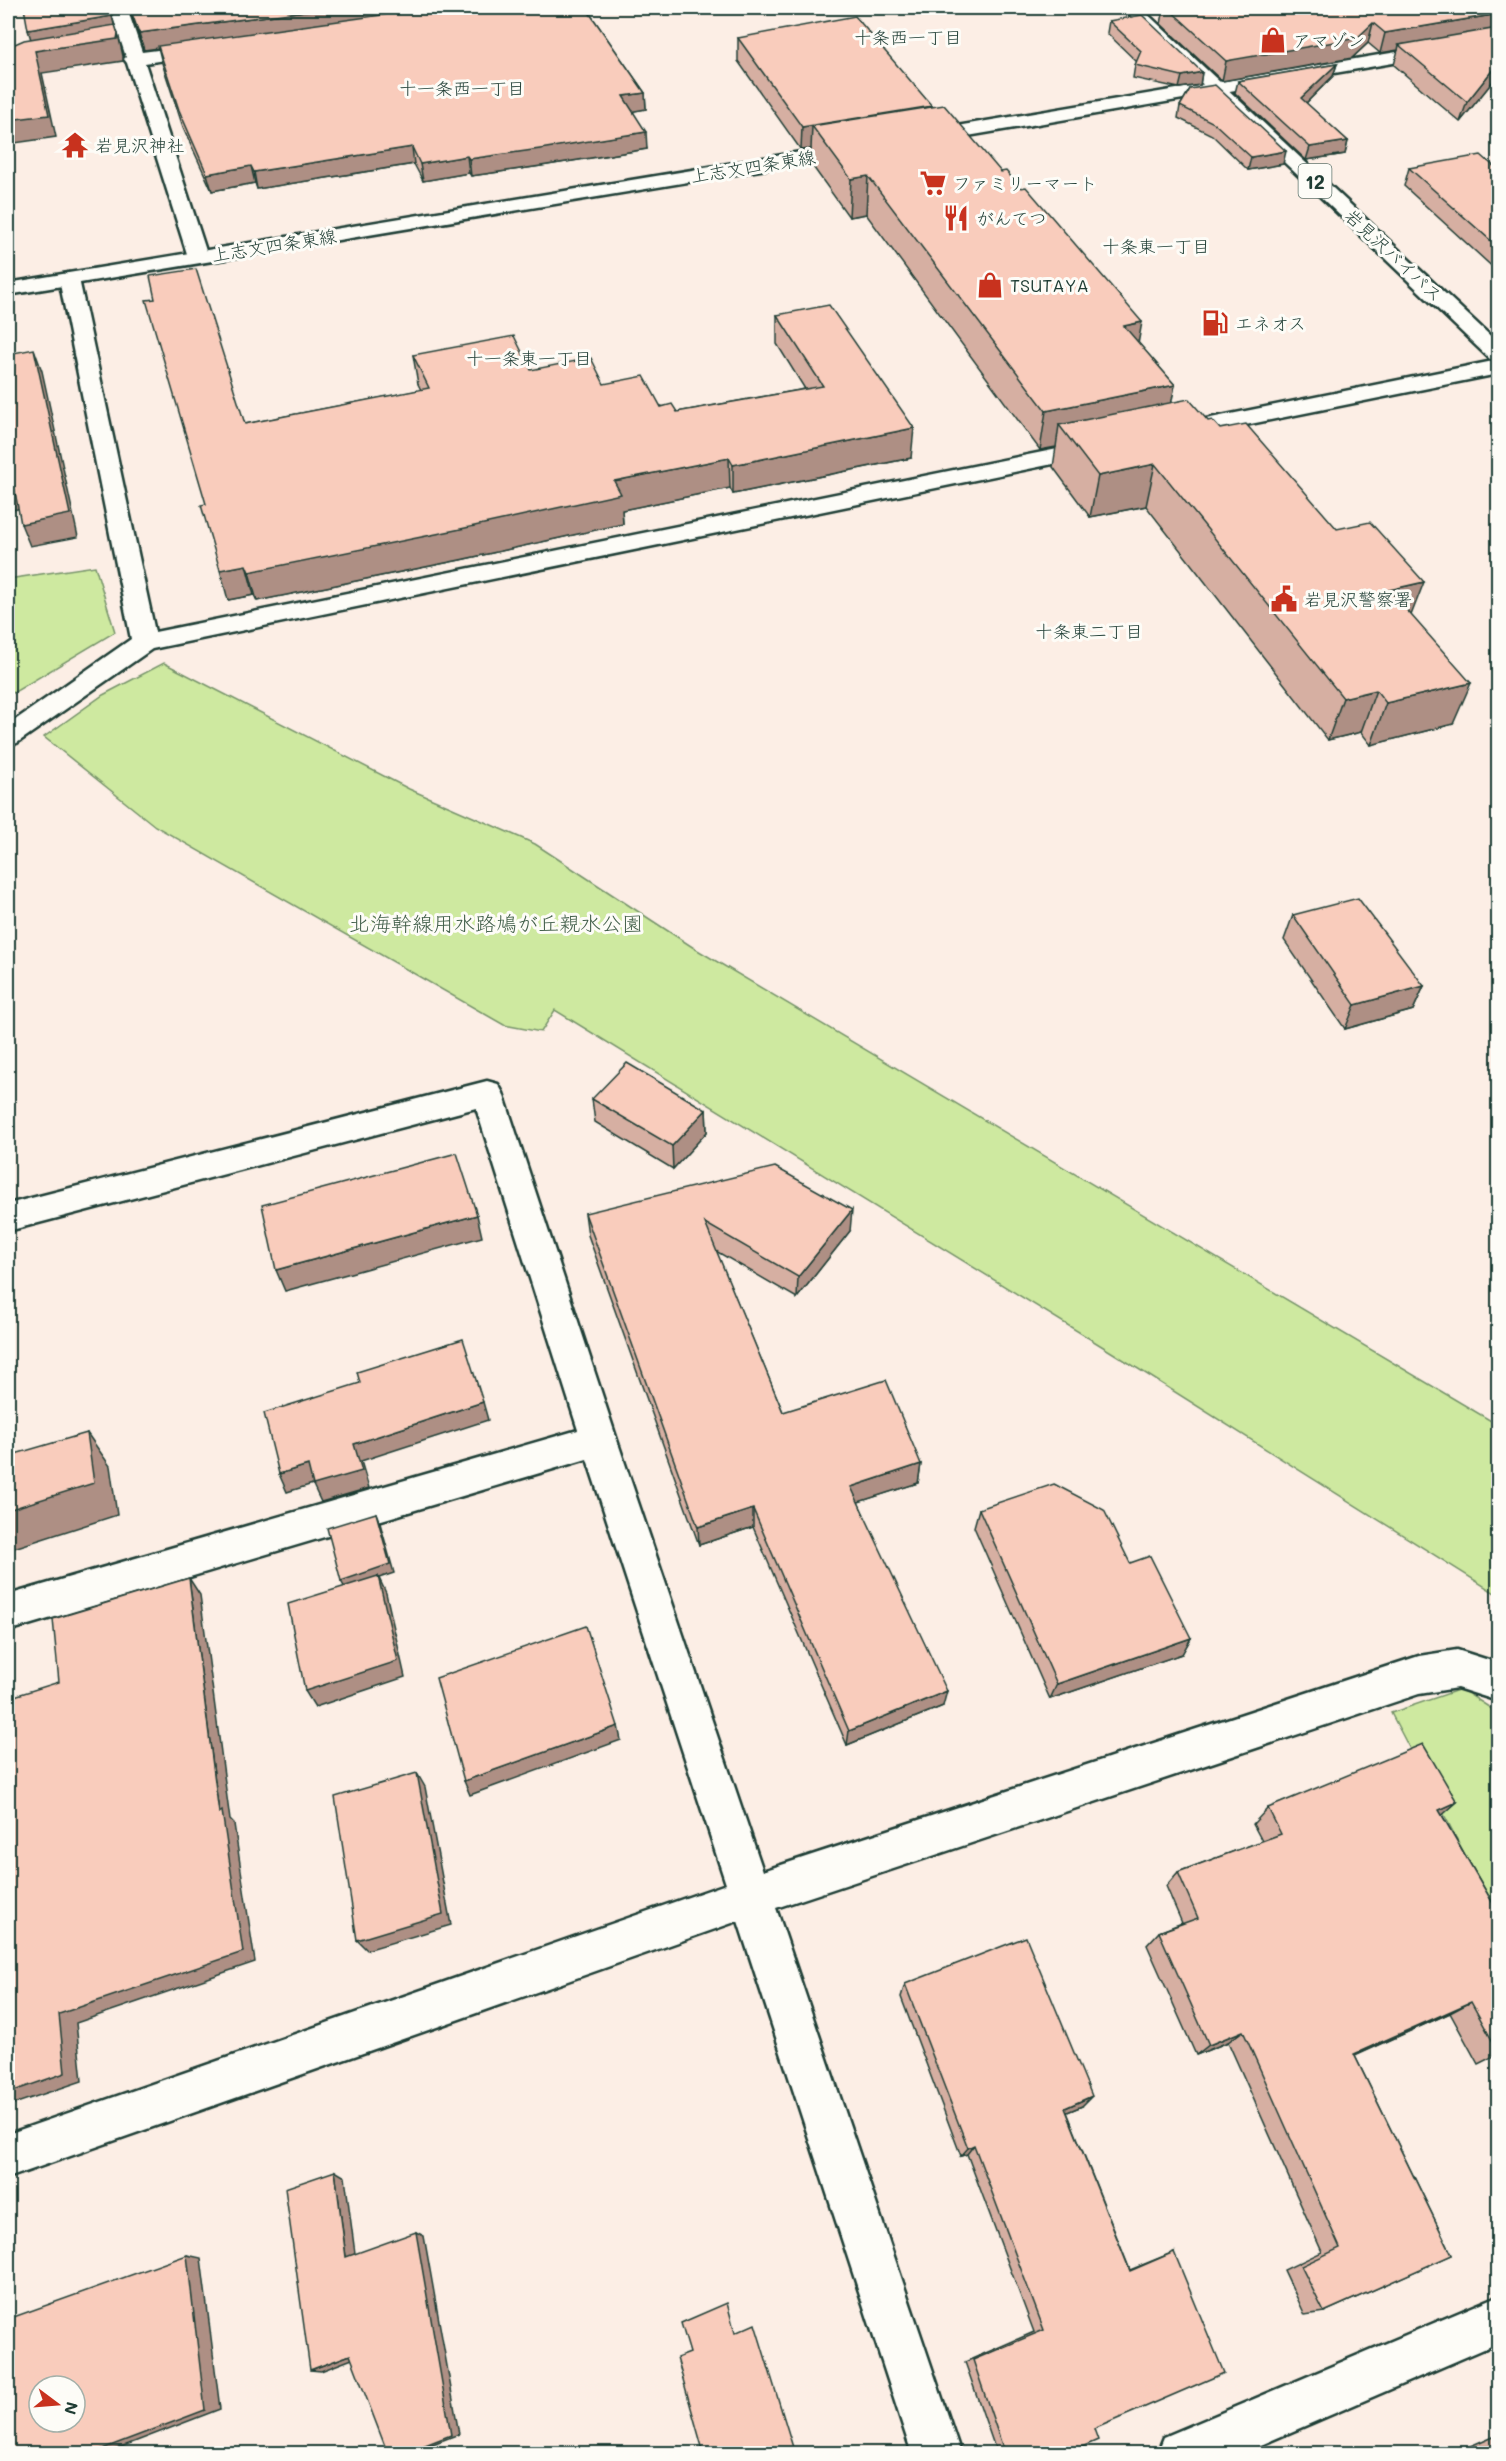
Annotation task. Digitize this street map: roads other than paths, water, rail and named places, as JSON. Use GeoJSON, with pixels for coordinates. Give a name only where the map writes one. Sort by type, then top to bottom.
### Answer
{"type":"FeatureCollection","features":[{"type":"Feature","properties":{"kind":"main road"},"geometry":{"type":"LineString","coordinates":[[119,8],[122,39],[134,59],[198,258]]}},
{"type":"Feature","properties":{"kind":"main road","name":"岩見沢バイパス"},"geometry":{"type":"LineString","coordinates":[[1132,8],[1498,354]]}},
{"type":"Feature","properties":{"kind":"main road"},"geometry":{"type":"LineString","coordinates":[[907,141],[1498,40]]}},
{"type":"Feature","properties":{"kind":"main road"},"geometry":{"type":"LineString","coordinates":[[134,59],[227,46]]}},
{"type":"Feature","properties":{"kind":"main road","name":"上志文四条東線"},"geometry":{"type":"LineString","coordinates":[[8,289],[872,146]]}},
{"type":"Feature","properties":{"kind":"main road"},"geometry":{"type":"LineString","coordinates":[[69,279],[144,642]]}},
{"type":"Feature","properties":{"kind":"main road"},"geometry":{"type":"LineString","coordinates":[[1155,436],[1498,367]]}},
{"type":"Feature","properties":{"kind":"main road"},"geometry":{"type":"LineString","coordinates":[[8,737],[144,642],[1119,444]]}},
{"type":"Feature","properties":{"kind":"main road"},"geometry":{"type":"LineString","coordinates":[[8,1218],[487,1093],[599,1440],[937,2454]]}},
{"type":"Feature","properties":{"kind":"main road"},"geometry":{"type":"LineString","coordinates":[[8,1613],[599,1440]]}},
{"type":"Feature","properties":{"kind":"main road"},"geometry":{"type":"LineString","coordinates":[[8,2156],[751,1896],[1419,1675],[1457,1669],[1498,1682]]}},
{"type":"Feature","properties":{"kind":"main road"},"geometry":{"type":"LineString","coordinates":[[1181,2454],[1498,2320]]}},
{"type":"Feature","properties":{"kind":"place","name":"アマゾン"},"geometry":{"type":"Point","coordinates":[1273,40]}},
{"type":"Feature","properties":{"kind":"place","name":"岩見沢神社"},"geometry":{"type":"Point","coordinates":[75,145]}},
{"type":"Feature","properties":{"kind":"place","name":"ファミリーマート"},"geometry":{"type":"Point","coordinates":[933,183]}},
{"type":"Feature","properties":{"kind":"place","name":"がんてつ"},"geometry":{"type":"Point","coordinates":[956,218]}},
{"type":"Feature","properties":{"kind":"place","name":"TSUTAYA"},"geometry":{"type":"Point","coordinates":[990,285]}},
{"type":"Feature","properties":{"kind":"place","name":"エネオス"},"geometry":{"type":"Point","coordinates":[1215,323]}},
{"type":"Feature","properties":{"kind":"place","name":"岩見沢警察署"},"geometry":{"type":"Point","coordinates":[1284,599]}},
{"type":"Feature","properties":{"kind":"district","name":"十条西一丁目"},"geometry":{"type":"Point","coordinates":[908,37]}},
{"type":"Feature","properties":{"kind":"district","name":"十一条西一丁目"},"geometry":{"type":"Point","coordinates":[462,88]}},
{"type":"Feature","properties":{"kind":"district","name":"十条東一丁目"},"geometry":{"type":"Point","coordinates":[1156,246]}},
{"type":"Feature","properties":{"kind":"district","name":"十一条東一丁目"},"geometry":{"type":"Point","coordinates":[529,358]}},
{"type":"Feature","properties":{"kind":"district","name":"十条東二丁目"},"geometry":{"type":"Point","coordinates":[1089,631]}},
{"type":"Feature","properties":{"kind":"park label","name":"北海幹線用水路鳩が丘親水公園"},"geometry":{"type":"Point","coordinates":[496,922]}}]}
